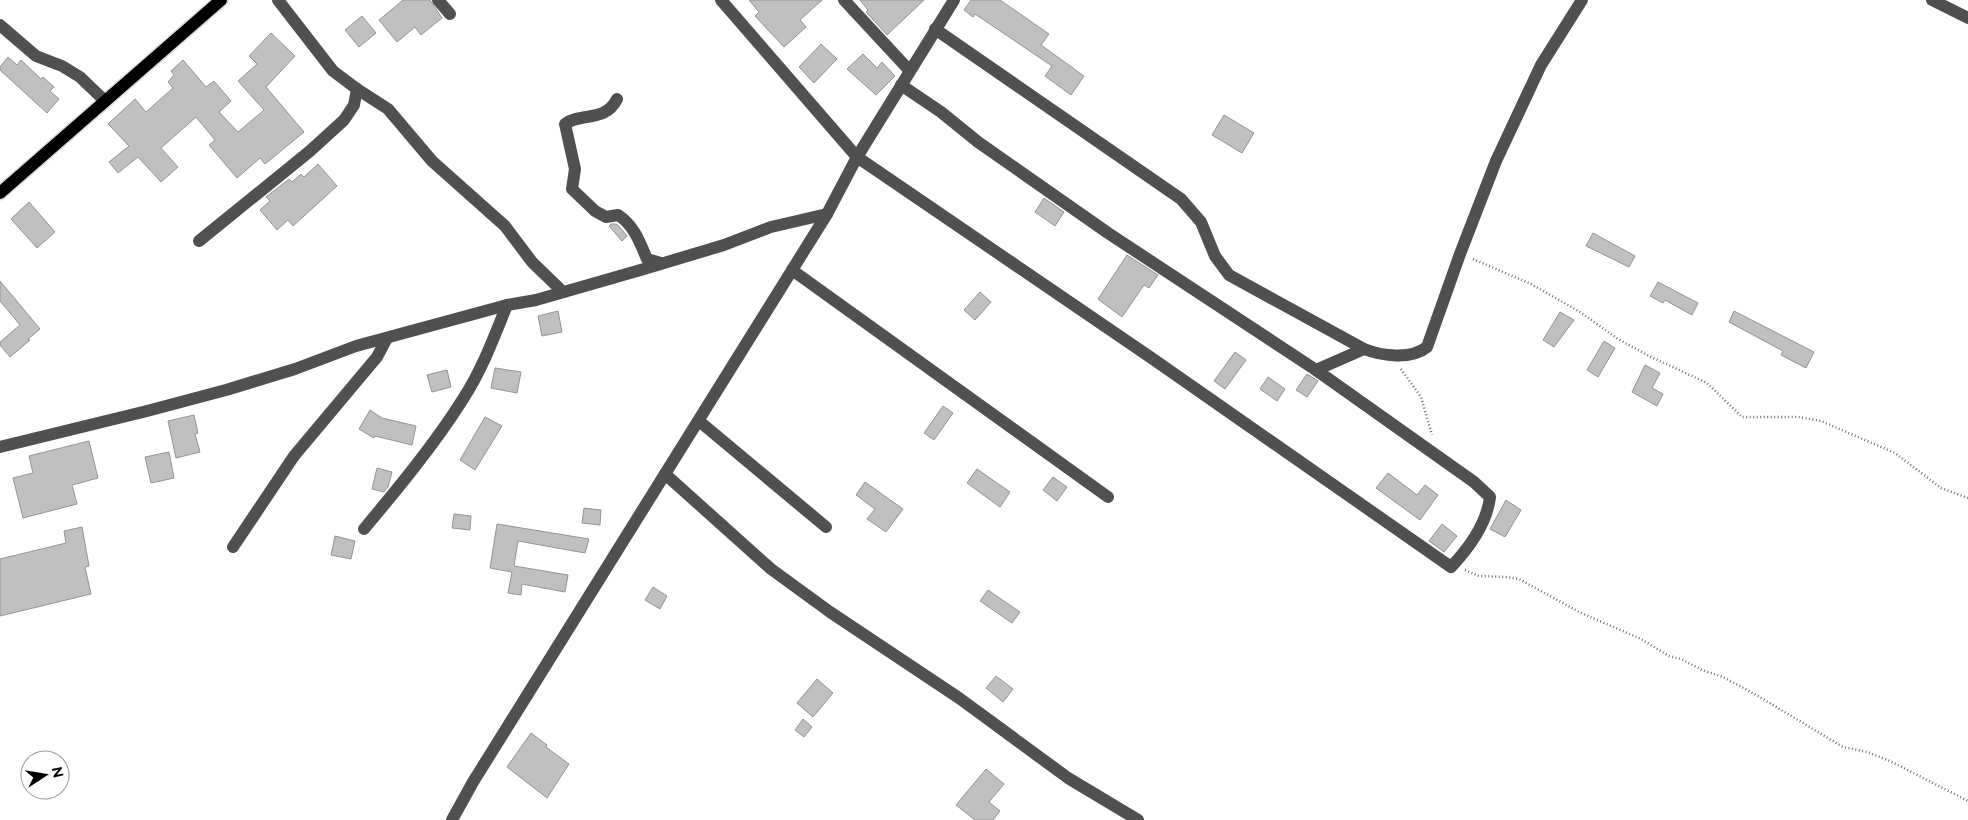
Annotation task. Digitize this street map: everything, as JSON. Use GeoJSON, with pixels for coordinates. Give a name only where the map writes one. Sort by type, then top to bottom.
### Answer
{"type":"FeatureCollection","features":[{"type":"Feature","properties":{"kind":"main road"},"geometry":{"type":"LineString","coordinates":[[0,193],[221,0]]}},
{"type":"Feature","properties":{"kind":"street"},"geometry":{"type":"LineString","coordinates":[[278,0],[333,71],[388,109],[432,161],[505,226],[532,262],[563,292]]}},
{"type":"Feature","properties":{"kind":"street"},"geometry":{"type":"LineString","coordinates":[[438,0],[450,14]]}},
{"type":"Feature","properties":{"kind":"street"},"geometry":{"type":"LineString","coordinates":[[722,0],[857,157],[1169,370],[1451,567],[1477,534],[1489,504],[1490,497],[1474,482],[1316,370],[1101,228],[978,142],[941,112],[901,85]]}},
{"type":"Feature","properties":{"kind":"street"},"geometry":{"type":"LineString","coordinates":[[844,0],[909,70]]}},
{"type":"Feature","properties":{"kind":"street"},"geometry":{"type":"LineString","coordinates":[[452,820],[473,782],[827,214],[857,157],[954,0]]}},
{"type":"Feature","properties":{"kind":"street"},"geometry":{"type":"LineString","coordinates":[[935,29],[1181,199],[1202,222],[1215,256],[1229,275],[1364,349],[1388,355],[1420,353],[1427,347],[1496,161],[1541,65],[1582,0]]}},
{"type":"Feature","properties":{"kind":"street"},"geometry":{"type":"LineString","coordinates":[[1932,0],[1968,18]]}},
{"type":"Feature","properties":{"kind":"street"},"geometry":{"type":"LineString","coordinates":[[0,25],[36,56],[62,66],[80,78],[105,101]]}},
{"type":"Feature","properties":{"kind":"street"},"geometry":{"type":"LineString","coordinates":[[199,241],[310,151],[344,120],[354,105],[357,89]]}},
{"type":"Feature","properties":{"kind":"street"},"geometry":{"type":"LineString","coordinates":[[617,99],[613,106],[605,112],[589,118],[569,120],[565,124],[564,129],[570,144],[575,169],[572,188],[595,211],[606,217],[618,215],[622,217],[635,232],[647,259],[661,263]]}},
{"type":"Feature","properties":{"kind":"street"},"geometry":{"type":"LineString","coordinates":[[0,447],[226,390],[295,369],[356,346],[563,292],[724,245],[771,227],[827,214]]}},
{"type":"Feature","properties":{"kind":"street"},"geometry":{"type":"LineString","coordinates":[[792,270],[1108,497]]}},
{"type":"Feature","properties":{"kind":"street"},"geometry":{"type":"LineString","coordinates":[[364,529],[416,466],[464,398],[488,351],[507,306]]}},
{"type":"Feature","properties":{"kind":"street"},"geometry":{"type":"LineString","coordinates":[[234,547],[294,456],[377,357],[387,338]]}},
{"type":"Feature","properties":{"kind":"street"},"geometry":{"type":"LineString","coordinates":[[1316,370],[1364,349]]}},
{"type":"Feature","properties":{"kind":"street"},"geometry":{"type":"LineString","coordinates":[[699,421],[826,527]]}},
{"type":"Feature","properties":{"kind":"street"},"geometry":{"type":"LineString","coordinates":[[665,474],[771,569],[958,698],[1068,778],[1138,820]]}},
{"type":"Feature","properties":{"kind":"path"},"geometry":{"type":"LineString","coordinates":[[1460,254],[1531,284],[1564,302],[1641,352],[1708,383],[1742,417],[1798,416],[1820,421],[1895,453],[1941,488],[1968,498]]}},
{"type":"Feature","properties":{"kind":"path"},"geometry":{"type":"LineString","coordinates":[[1388,355],[1408,378],[1421,398],[1438,456]]}},
{"type":"Feature","properties":{"kind":"path"},"geometry":{"type":"LineString","coordinates":[[1451,567],[1480,576],[1507,576],[1520,579],[1579,612],[1641,638],[1669,656],[1681,659],[1702,670],[1723,677],[1843,747],[1867,752],[1890,761],[1968,801]]}},
{"type":"Feature","properties":{"kind":"building"},"geometry":{"type":"Polygon","coordinates":[[[403,0],[430,0],[442,18],[421,35],[415,27],[397,42],[379,20],[403,0]]]}},
{"type":"Feature","properties":{"kind":"building"},"geometry":{"type":"Polygon","coordinates":[[[749,0],[822,0],[800,20],[806,27],[784,47],[755,16],[759,12],[749,0]]]}},
{"type":"Feature","properties":{"kind":"building"},"geometry":{"type":"Polygon","coordinates":[[[860,0],[924,0],[887,35],[866,12],[868,10],[860,0]]]}},
{"type":"Feature","properties":{"kind":"building"},"geometry":{"type":"Polygon","coordinates":[[[971,0],[1000,0],[1049,34],[1041,45],[1084,76],[1071,95],[1045,76],[1052,66],[975,14],[973,17],[964,10],[971,0]]]}},
{"type":"Feature","properties":{"kind":"building"},"geometry":{"type":"Polygon","coordinates":[[[362,16],[376,33],[359,47],[345,30],[362,16]]]}},
{"type":"Feature","properties":{"kind":"building"},"geometry":{"type":"Polygon","coordinates":[[[271,33],[295,56],[266,87],[304,132],[265,164],[260,158],[237,178],[209,145],[215,140],[196,117],[161,148],[178,167],[161,182],[138,157],[118,173],[109,162],[129,146],[108,124],[135,99],[146,112],[173,88],[168,82],[174,75],[171,71],[183,60],[206,87],[214,81],[231,101],[219,112],[238,132],[264,110],[238,81],[257,64],[249,56],[271,33]]]}},
{"type":"Feature","properties":{"kind":"building"},"geometry":{"type":"Polygon","coordinates":[[[821,44],[837,59],[814,83],[799,67],[821,44]]]}},
{"type":"Feature","properties":{"kind":"building"},"geometry":{"type":"Polygon","coordinates":[[[863,54],[877,68],[882,62],[895,76],[876,95],[847,69],[863,54]]]}},
{"type":"Feature","properties":{"kind":"building"},"geometry":{"type":"Polygon","coordinates":[[[8,57],[17,65],[21,60],[41,79],[43,77],[54,87],[50,91],[59,99],[47,113],[0,70],[0,67],[8,57]]]}},
{"type":"Feature","properties":{"kind":"building"},"geometry":{"type":"Polygon","coordinates":[[[1224,115],[1254,133],[1242,153],[1212,135],[1224,115]]]}},
{"type":"Feature","properties":{"kind":"building"},"geometry":{"type":"Polygon","coordinates":[[[318,164],[337,186],[293,226],[288,220],[277,230],[260,210],[270,201],[266,197],[289,179],[292,182],[301,174],[304,177],[318,164]]]}},
{"type":"Feature","properties":{"kind":"building"},"geometry":{"type":"Polygon","coordinates":[[[1044,198],[1064,212],[1055,226],[1035,212],[1044,198]]]}},
{"type":"Feature","properties":{"kind":"building"},"geometry":{"type":"Polygon","coordinates":[[[29,202],[55,232],[37,248],[11,219],[29,202]]]}},
{"type":"Feature","properties":{"kind":"building"},"geometry":{"type":"Polygon","coordinates":[[[611,224],[618,225],[627,236],[622,241],[609,226],[611,224]]]}},
{"type":"Feature","properties":{"kind":"building"},"geometry":{"type":"Polygon","coordinates":[[[1593,233],[1635,256],[1629,267],[1586,246],[1593,233]]]}},
{"type":"Feature","properties":{"kind":"building"},"geometry":{"type":"Polygon","coordinates":[[[1127,255],[1158,275],[1149,288],[1144,285],[1122,317],[1098,299],[1127,255]]]}},
{"type":"Feature","properties":{"kind":"building"},"geometry":{"type":"Polygon","coordinates":[[[0,281],[40,329],[10,357],[0,345],[0,342],[20,325],[0,301],[0,281]]]}},
{"type":"Feature","properties":{"kind":"building"},"geometry":{"type":"Polygon","coordinates":[[[1658,282],[1698,303],[1692,315],[1665,300],[1663,303],[1650,296],[1658,282]]]}},
{"type":"Feature","properties":{"kind":"building"},"geometry":{"type":"Polygon","coordinates":[[[980,292],[991,302],[975,320],[964,310],[980,292]]]}},
{"type":"Feature","properties":{"kind":"building"},"geometry":{"type":"Polygon","coordinates":[[[558,311],[562,332],[542,336],[538,316],[558,311]]]}},
{"type":"Feature","properties":{"kind":"building"},"geometry":{"type":"Polygon","coordinates":[[[1734,311],[1814,352],[1806,368],[1781,355],[1783,351],[1729,322],[1734,311]]]}},
{"type":"Feature","properties":{"kind":"building"},"geometry":{"type":"Polygon","coordinates":[[[1560,312],[1574,320],[1554,347],[1543,340],[1560,312]]]}},
{"type":"Feature","properties":{"kind":"building"},"geometry":{"type":"Polygon","coordinates":[[[1604,341],[1615,348],[1598,377],[1587,370],[1604,341]]]}},
{"type":"Feature","properties":{"kind":"building"},"geometry":{"type":"Polygon","coordinates":[[[1235,352],[1246,360],[1225,389],[1214,381],[1235,352]]]}},
{"type":"Feature","properties":{"kind":"building"},"geometry":{"type":"Polygon","coordinates":[[[1645,365],[1660,373],[1652,388],[1663,394],[1657,406],[1632,392],[1645,365]]]}},
{"type":"Feature","properties":{"kind":"building"},"geometry":{"type":"Polygon","coordinates":[[[495,368],[521,372],[517,393],[491,388],[495,368]]]}},
{"type":"Feature","properties":{"kind":"building"},"geometry":{"type":"Polygon","coordinates":[[[447,370],[451,387],[432,392],[427,375],[447,370]]]}},
{"type":"Feature","properties":{"kind":"building"},"geometry":{"type":"Polygon","coordinates":[[[1307,374],[1318,381],[1307,397],[1296,390],[1307,374]]]}},
{"type":"Feature","properties":{"kind":"building"},"geometry":{"type":"Polygon","coordinates":[[[1268,377],[1285,389],[1277,401],[1260,389],[1268,377]]]}},
{"type":"Feature","properties":{"kind":"building"},"geometry":{"type":"Polygon","coordinates":[[[943,406],[953,413],[934,440],[924,433],[943,406]]]}},
{"type":"Feature","properties":{"kind":"building"},"geometry":{"type":"Polygon","coordinates":[[[370,410],[382,418],[416,426],[412,445],[375,436],[374,438],[359,429],[370,410]]]}},
{"type":"Feature","properties":{"kind":"building"},"geometry":{"type":"Polygon","coordinates":[[[194,415],[198,433],[195,434],[200,452],[176,458],[168,421],[194,415]]]}},
{"type":"Feature","properties":{"kind":"building"},"geometry":{"type":"Polygon","coordinates":[[[485,417],[502,426],[475,470],[460,460],[485,417]]]}},
{"type":"Feature","properties":{"kind":"building"},"geometry":{"type":"Polygon","coordinates":[[[89,441],[98,478],[72,485],[77,504],[23,518],[13,478],[33,473],[29,456],[89,441]]]}},
{"type":"Feature","properties":{"kind":"building"},"geometry":{"type":"Polygon","coordinates":[[[169,452],[174,478],[151,483],[145,457],[169,452]]]}},
{"type":"Feature","properties":{"kind":"building"},"geometry":{"type":"Polygon","coordinates":[[[377,468],[392,472],[388,487],[384,492],[372,489],[377,468]]]}},
{"type":"Feature","properties":{"kind":"building"},"geometry":{"type":"Polygon","coordinates":[[[977,469],[1010,492],[1000,507],[967,483],[977,469]]]}},
{"type":"Feature","properties":{"kind":"building"},"geometry":{"type":"Polygon","coordinates":[[[1388,473],[1417,495],[1425,485],[1438,495],[1420,520],[1376,488],[1388,473]]]}},
{"type":"Feature","properties":{"kind":"building"},"geometry":{"type":"Polygon","coordinates":[[[1053,477],[1067,487],[1057,501],[1043,490],[1053,477]]]}},
{"type":"Feature","properties":{"kind":"building"},"geometry":{"type":"Polygon","coordinates":[[[865,482],[903,509],[886,532],[867,519],[875,509],[856,495],[865,482]]]}},
{"type":"Feature","properties":{"kind":"building"},"geometry":{"type":"Polygon","coordinates":[[[1506,500],[1521,510],[1505,537],[1490,529],[1506,500]]]}},
{"type":"Feature","properties":{"kind":"building"},"geometry":{"type":"Polygon","coordinates":[[[584,508],[601,510],[600,525],[582,523],[584,508]]]}},
{"type":"Feature","properties":{"kind":"building"},"geometry":{"type":"Polygon","coordinates":[[[454,514],[471,516],[470,530],[452,528],[454,514]]]}},
{"type":"Feature","properties":{"kind":"building"},"geometry":{"type":"Polygon","coordinates":[[[497,524],[589,539],[585,553],[518,541],[514,566],[568,575],[565,592],[522,584],[521,595],[508,593],[512,572],[490,568],[497,524]]]}},
{"type":"Feature","properties":{"kind":"building"},"geometry":{"type":"Polygon","coordinates":[[[1442,524],[1457,536],[1444,552],[1429,541],[1442,524]]]}},
{"type":"Feature","properties":{"kind":"building"},"geometry":{"type":"Polygon","coordinates":[[[82,527],[89,566],[85,567],[91,594],[0,616],[0,559],[66,543],[64,531],[82,527]]]}},
{"type":"Feature","properties":{"kind":"building"},"geometry":{"type":"Polygon","coordinates":[[[335,536],[355,541],[351,559],[331,555],[335,536]]]}},
{"type":"Feature","properties":{"kind":"building"},"geometry":{"type":"Polygon","coordinates":[[[653,587],[667,596],[660,609],[645,600],[653,587]]]}},
{"type":"Feature","properties":{"kind":"building"},"geometry":{"type":"Polygon","coordinates":[[[988,590],[1020,612],[1012,623],[980,601],[988,590]]]}},
{"type":"Feature","properties":{"kind":"building"},"geometry":{"type":"Polygon","coordinates":[[[996,676],[1013,689],[1003,702],[986,688],[996,676]]]}},
{"type":"Feature","properties":{"kind":"building"},"geometry":{"type":"Polygon","coordinates":[[[817,679],[833,693],[813,717],[797,703],[817,679]]]}},
{"type":"Feature","properties":{"kind":"building"},"geometry":{"type":"Polygon","coordinates":[[[803,719],[812,727],[804,737],[795,730],[803,719]]]}},
{"type":"Feature","properties":{"kind":"building"},"geometry":{"type":"Polygon","coordinates":[[[531,733],[569,764],[547,798],[507,767],[531,733]]]}},
{"type":"Feature","properties":{"kind":"building"},"geometry":{"type":"Polygon","coordinates":[[[986,769],[1004,784],[989,802],[1000,811],[993,820],[975,820],[956,805],[986,769]]]}}]}
